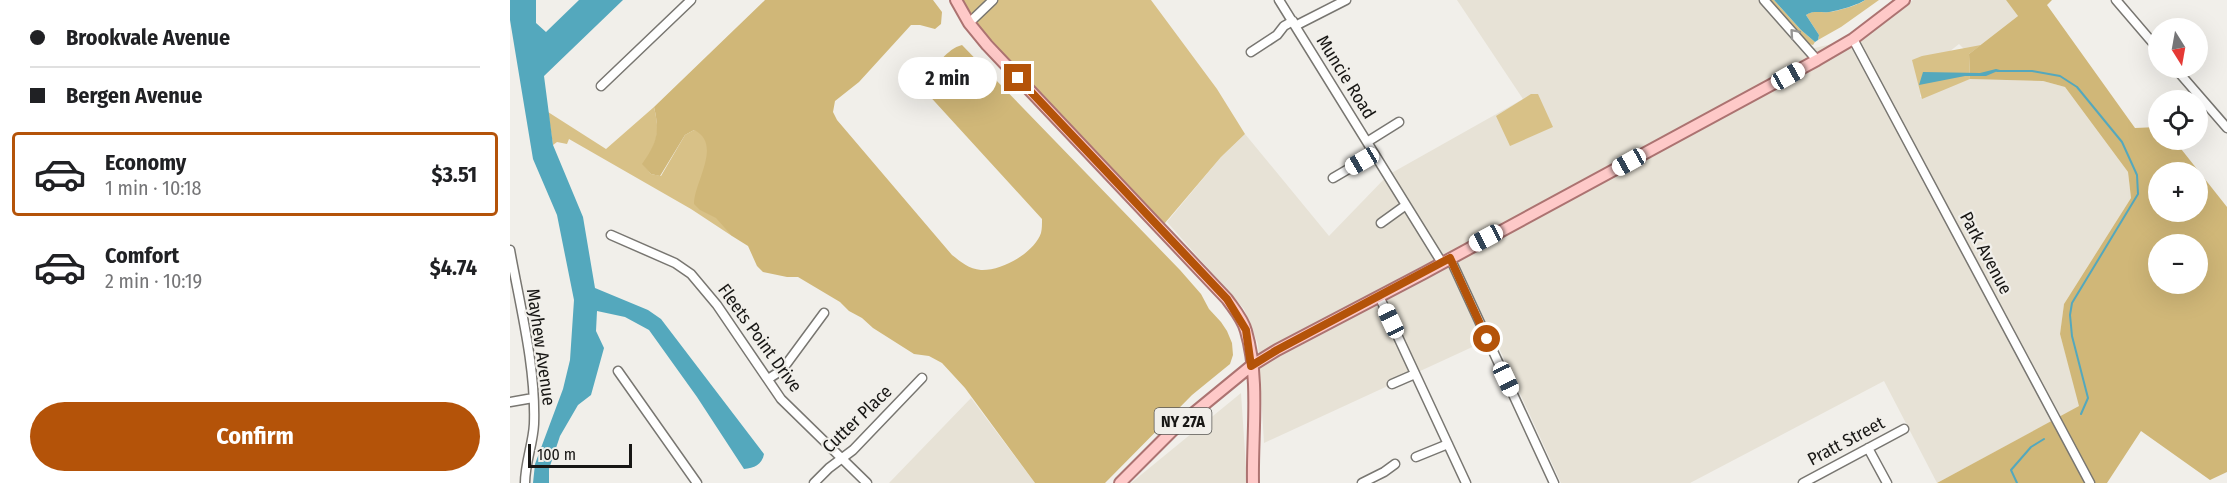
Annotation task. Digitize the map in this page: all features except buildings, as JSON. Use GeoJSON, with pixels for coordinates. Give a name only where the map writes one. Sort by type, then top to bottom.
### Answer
{"type":"FeatureCollection","features":[{"type":"Feature","properties":{"kind":"main road"},"geometry":{"type":"LineString","coordinates":[[956,0],[969,23],[987,45],[1227,299],[1246,330],[1251,366],[1253,483]]}},
{"type":"Feature","properties":{"kind":"main road","name":"NY 27A"},"geometry":{"type":"LineString","coordinates":[[1120,483],[1173,430],[1251,366],[1817,60],[1853,39],[1904,0]]}},
{"type":"Feature","properties":{"kind":"street"},"geometry":{"type":"LineString","coordinates":[[601,86],[691,0]]}},
{"type":"Feature","properties":{"kind":"street"},"geometry":{"type":"LineString","coordinates":[[969,23],[993,0]]}},
{"type":"Feature","properties":{"kind":"street","name":"Muncie Road"},"geometry":{"type":"LineString","coordinates":[[1279,0],[1406,205],[1446,260],[1554,483]]}},
{"type":"Feature","properties":{"kind":"street"},"geometry":{"type":"LineString","coordinates":[[1251,52],[1277,35],[1284,26],[1294,24],[1346,0]]}},
{"type":"Feature","properties":{"kind":"street"},"geometry":{"type":"LineString","coordinates":[[2116,0],[2148,37]]}},
{"type":"Feature","properties":{"kind":"street"},"geometry":{"type":"LineString","coordinates":[[1767,3],[1817,60]]}},
{"type":"Feature","properties":{"kind":"street","name":"Park Avenue"},"geometry":{"type":"LineString","coordinates":[[1853,39],[2090,483]]}},
{"type":"Feature","properties":{"kind":"street"},"geometry":{"type":"LineString","coordinates":[[2184,78],[2227,128]]}},
{"type":"Feature","properties":{"kind":"street"},"geometry":{"type":"LineString","coordinates":[[1367,142],[1400,122]]}},
{"type":"Feature","properties":{"kind":"street"},"geometry":{"type":"LineString","coordinates":[[1333,178],[1374,154]]}},
{"type":"Feature","properties":{"kind":"street"},"geometry":{"type":"LineString","coordinates":[[1381,223],[1406,205]]}},
{"type":"Feature","properties":{"kind":"street","name":"Fleets Point Drive"},"geometry":{"type":"LineString","coordinates":[[611,235],[675,263],[691,274],[717,305],[781,399],[867,483]]}},
{"type":"Feature","properties":{"kind":"street","name":"Mayhew Avenue"},"geometry":{"type":"LineString","coordinates":[[510,250],[532,380],[533,438],[525,470],[525,483]]}},
{"type":"Feature","properties":{"kind":"street"},"geometry":{"type":"LineString","coordinates":[[1379,296],[1466,483]]}},
{"type":"Feature","properties":{"kind":"street"},"geometry":{"type":"LineString","coordinates":[[768,379],[782,370],[824,313]]}},
{"type":"Feature","properties":{"kind":"street"},"geometry":{"type":"LineString","coordinates":[[618,371],[697,483]]}},
{"type":"Feature","properties":{"kind":"street"},"geometry":{"type":"LineString","coordinates":[[1392,384],[1415,374]]}},
{"type":"Feature","properties":{"kind":"street","name":"Cutter Place"},"geometry":{"type":"LineString","coordinates":[[814,483],[853,450],[922,378]]}},
{"type":"Feature","properties":{"kind":"street"},"geometry":{"type":"LineString","coordinates":[[510,402],[533,398]]}},
{"type":"Feature","properties":{"kind":"street","name":"Pratt Street"},"geometry":{"type":"LineString","coordinates":[[1803,483],[1904,429]]}},
{"type":"Feature","properties":{"kind":"street"},"geometry":{"type":"LineString","coordinates":[[1416,457],[1448,444]]}},
{"type":"Feature","properties":{"kind":"street"},"geometry":{"type":"LineString","coordinates":[[1868,448],[1887,483]]}},
{"type":"Feature","properties":{"kind":"street"},"geometry":{"type":"LineString","coordinates":[[1362,483],[1395,464]]}},
{"type":"Feature","properties":{"kind":"shaded area"},"geometry":{"type":"Polygon","coordinates":[[[765,0],[933,0],[942,12],[941,24],[935,29],[911,25],[859,82],[835,101],[833,112],[837,120],[952,255],[962,263],[981,270],[1007,264],[1032,247],[1041,233],[1042,219],[925,91],[921,81],[924,74],[951,50],[962,45],[1180,270],[1221,322],[1232,343],[1233,355],[1230,364],[1192,395],[1105,483],[1035,483],[965,388],[942,363],[929,356],[914,354],[873,328],[840,302],[798,277],[763,272],[757,266],[748,246],[732,236],[716,218],[700,210],[694,204],[707,154],[702,136],[694,130],[685,135],[660,176],[651,174],[642,164],[656,137],[657,124],[654,107],[765,0]]]}},
{"type":"Feature","properties":{"kind":"shaded area"},"geometry":{"type":"Polygon","coordinates":[[[956,0],[1151,0],[1217,89],[1245,134],[1221,157],[1159,230],[987,45],[956,0]]]}},
{"type":"Feature","properties":{"kind":"shaded area"},"geometry":{"type":"Polygon","coordinates":[[[1457,0],[1763,0],[1802,51],[1853,39],[1913,0],[2006,0],[2018,16],[1969,54],[1959,44],[1925,71],[1920,97],[1970,79],[2043,81],[2065,87],[2128,172],[2131,198],[2064,304],[2060,334],[2080,406],[1937,483],[1884,381],[1690,483],[1561,483],[1494,337],[1264,443],[1258,344],[1244,309],[1167,222],[1221,157],[1245,134],[1329,236],[1388,175],[1523,99],[1457,0]]]}},
{"type":"Feature","properties":{"kind":"shaded area"},"geometry":{"type":"Polygon","coordinates":[[[1768,0],[1774,0],[1815,42],[1813,45],[1809,44],[1768,0]]]}},
{"type":"Feature","properties":{"kind":"shaded area"},"geometry":{"type":"Polygon","coordinates":[[[1865,0],[1879,0],[1818,40],[1819,35],[1806,15],[1808,13],[1838,10],[1865,0]]]}},
{"type":"Feature","properties":{"kind":"shaded area"},"geometry":{"type":"Polygon","coordinates":[[[2006,0],[2052,0],[2047,5],[2135,128],[2148,127],[2148,150],[2182,150],[2191,162],[2148,162],[2148,222],[2208,222],[2208,183],[2227,207],[2227,472],[2210,480],[2141,431],[2107,483],[1937,483],[2079,406],[2060,334],[2064,304],[2131,198],[2128,172],[2065,87],[2043,81],[1970,79],[1969,54],[2018,16],[2006,0]]]}},
{"type":"Feature","properties":{"kind":"shaded area"},"geometry":{"type":"Polygon","coordinates":[[[1981,45],[1969,54],[1970,79],[1922,99],[1912,60],[1981,45]]]}},
{"type":"Feature","properties":{"kind":"shaded area"},"geometry":{"type":"Polygon","coordinates":[[[1531,94],[1538,94],[1553,127],[1510,146],[1496,116],[1531,94]]]}},
{"type":"Feature","properties":{"kind":"shaded area"},"geometry":{"type":"Polygon","coordinates":[[[654,107],[657,124],[655,143],[643,164],[651,174],[661,176],[685,135],[694,130],[714,133],[732,236],[691,209],[569,139],[567,144],[557,142],[553,145],[548,112],[606,149],[654,107]]]}},
{"type":"Feature","properties":{"kind":"shaded area"},"geometry":{"type":"Polygon","coordinates":[[[1241,393],[1247,483],[1131,483],[1241,393]]]}},
{"type":"Feature","properties":{"kind":"shaded area"},"geometry":{"type":"Polygon","coordinates":[[[971,398],[1035,483],[889,483],[971,398]]]}},
{"type":"Feature","properties":{"kind":"water"},"geometry":{"type":"Polygon","coordinates":[[[510,0],[536,0],[536,23],[546,32],[579,0],[623,0],[544,76],[553,145],[583,217],[595,288],[648,310],[661,319],[764,454],[757,465],[744,469],[697,397],[649,330],[625,317],[597,311],[596,331],[604,348],[591,395],[578,405],[560,436],[549,469],[549,483],[533,483],[535,464],[563,389],[570,360],[574,300],[557,215],[533,159],[510,20],[510,0]]]}},
{"type":"Feature","properties":{"kind":"water"},"geometry":{"type":"Polygon","coordinates":[[[1774,0],[1865,0],[1838,10],[1806,15],[1819,35],[1815,42],[1774,0]]]}},
{"type":"Feature","properties":{"kind":"water"},"geometry":{"type":"Polygon","coordinates":[[[2000,70],[1986,76],[1965,76],[1919,85],[1923,72],[1980,73],[2000,70]]]}},
{"type":"Feature","properties":{"kind":"waterway"},"geometry":{"type":"LineString","coordinates":[[1997,71],[2032,71],[2060,76],[2077,87],[2122,142],[2137,175],[2138,194],[2072,303],[2070,315],[2072,336],[2088,398],[2081,414]]}},
{"type":"Feature","properties":{"kind":"waterway"},"geometry":{"type":"LineString","coordinates":[[2017,483],[2011,470],[2031,447],[2044,439]]}},
{"type":"Feature","properties":{"kind":"route"},"geometry":{"type":"LineString","coordinates":[[1018,78],[1227,299],[1246,330],[1251,366],[1450,258],[1487,339]]}}]}
